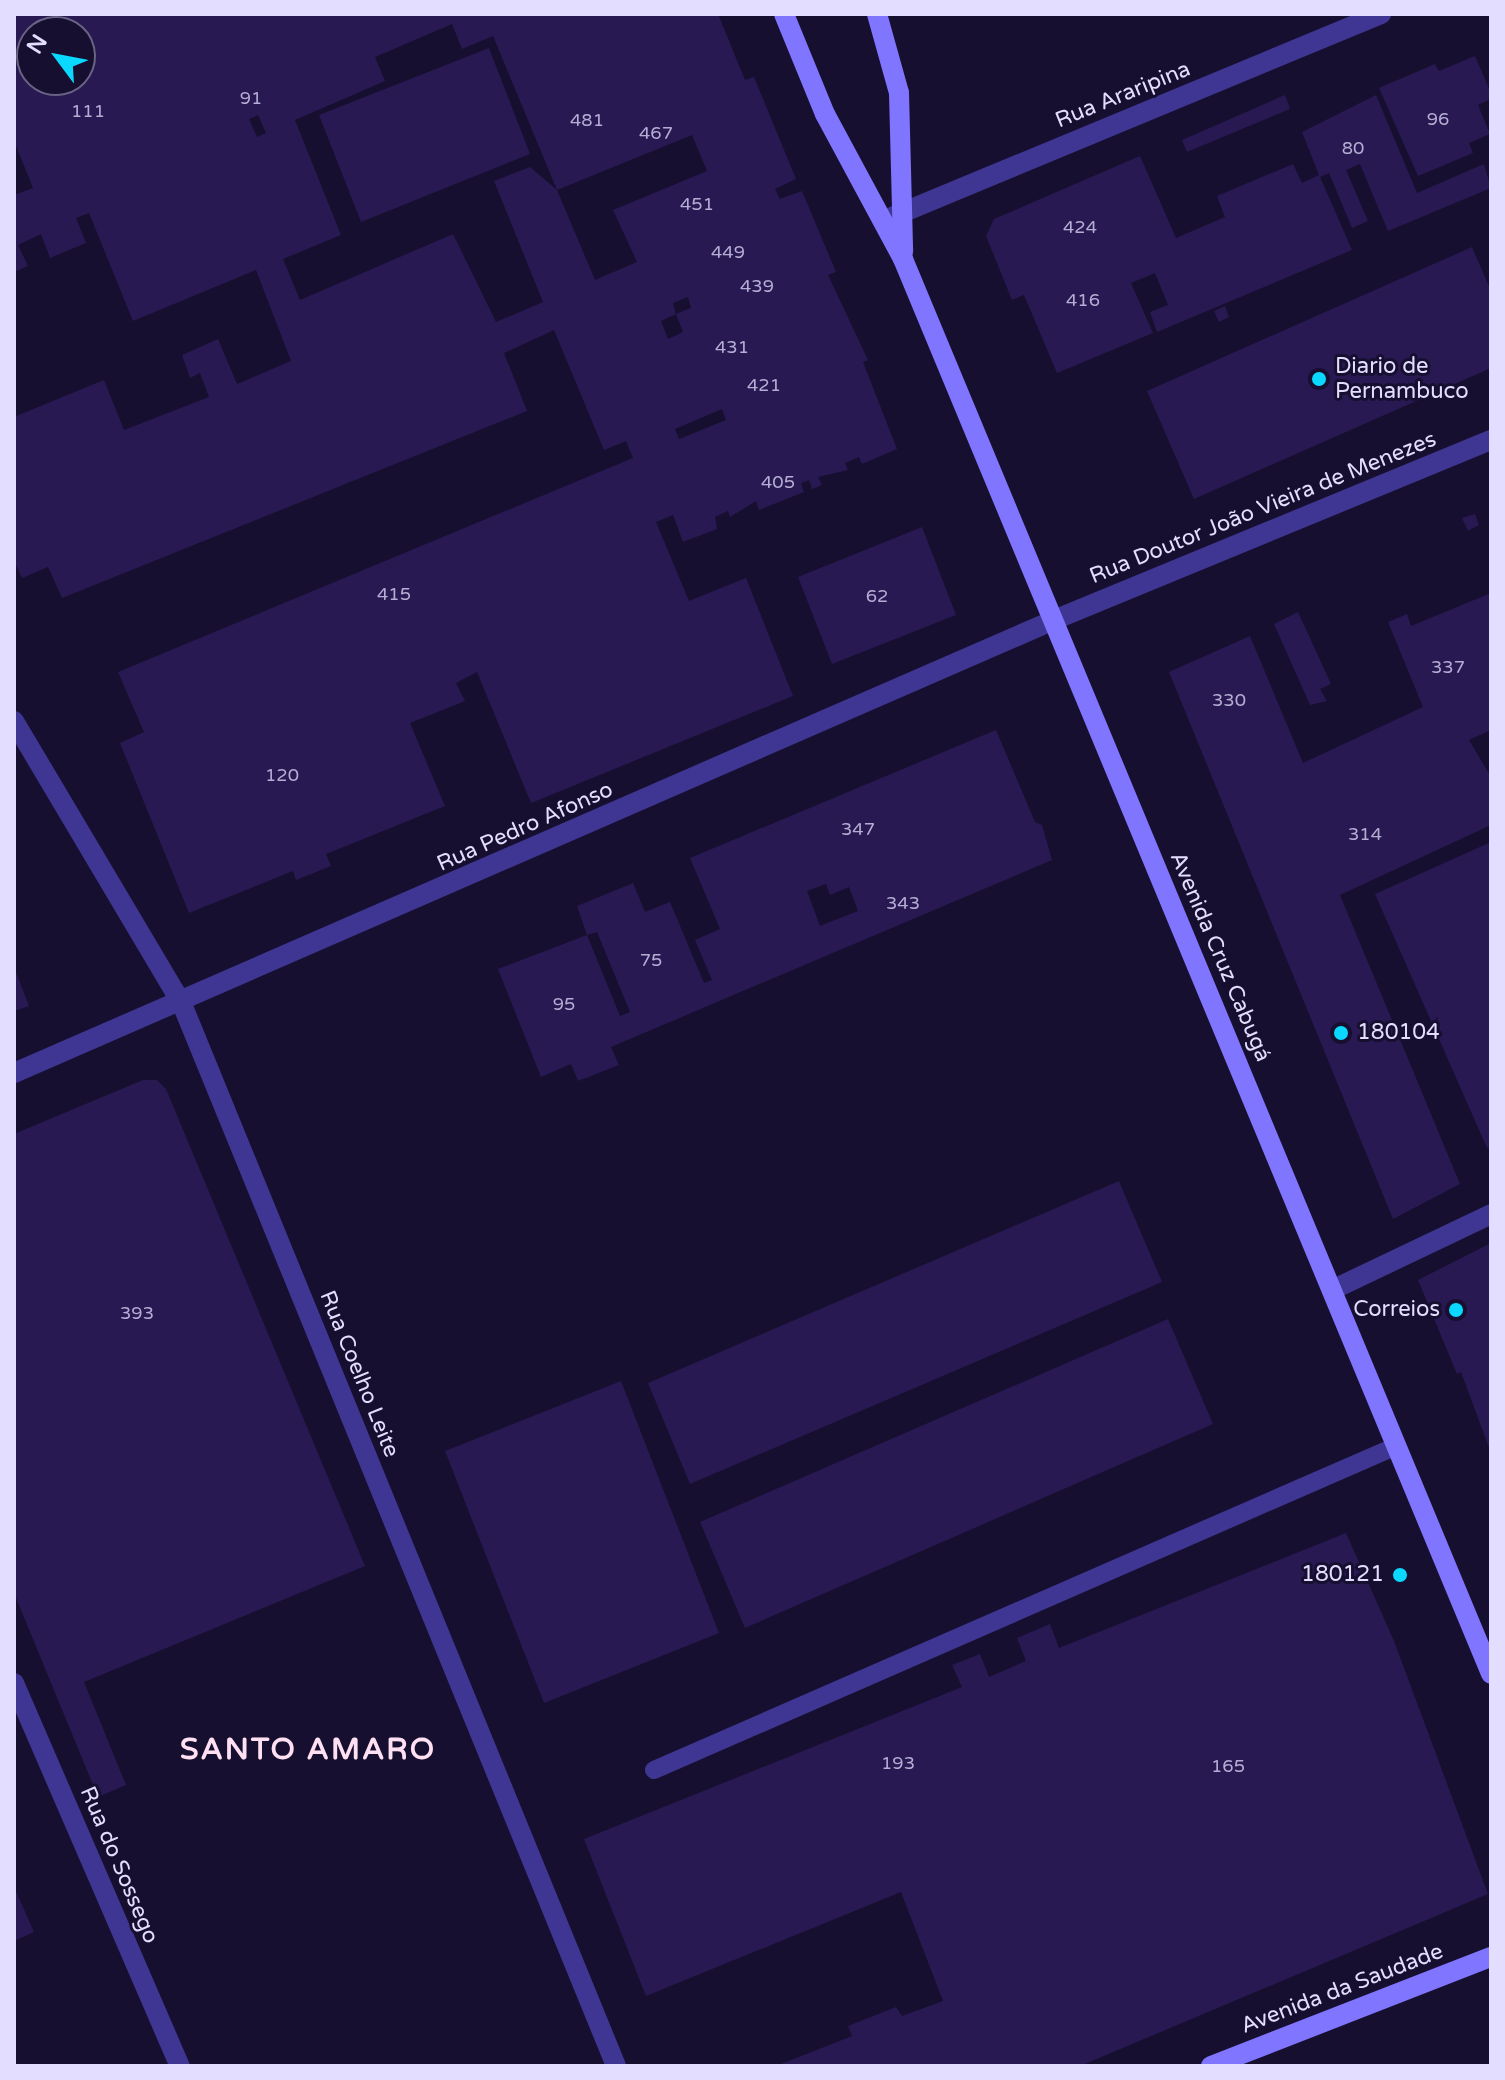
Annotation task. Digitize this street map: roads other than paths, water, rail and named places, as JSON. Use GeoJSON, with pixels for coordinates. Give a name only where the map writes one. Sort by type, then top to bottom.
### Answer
{"type":"FeatureCollection","features":[{"type":"Feature","properties":{"kind":"main road","name":"Avenida Cruz Cabugá"},"geometry":{"type":"LineString","coordinates":[[784,14],[825,114],[892,216]]}},
{"type":"Feature","properties":{"kind":"main road","name":"Avenida Cruz Cabugá"},"geometry":{"type":"LineString","coordinates":[[877,14],[899,93],[892,216],[903,259],[1332,1290],[1394,1447],[1491,1674]]}},
{"type":"Feature","properties":{"kind":"main road","name":"Avenida da Saudade"},"geometry":{"type":"LineString","coordinates":[[1211,2066],[1491,1957]]}},
{"type":"Feature","properties":{"kind":"street","name":"Rua Araripina"},"geometry":{"type":"LineString","coordinates":[[892,216],[1381,14]]}},
{"type":"Feature","properties":{"kind":"street","name":"Rua Doutor João Vieira de Menezes"},"geometry":{"type":"LineString","coordinates":[[1054,620],[1491,440]]}},
{"type":"Feature","properties":{"kind":"street","name":"Rua Pedro Afonso"},"geometry":{"type":"LineString","coordinates":[[14,1073],[182,1004],[1054,620]]}},
{"type":"Feature","properties":{"kind":"street","name":"Rua Coelho Leite"},"geometry":{"type":"LineString","coordinates":[[14,721],[182,1004],[616,2066]]}},
{"type":"Feature","properties":{"kind":"street"},"geometry":{"type":"LineString","coordinates":[[1332,1290],[1491,1214]]}},
{"type":"Feature","properties":{"kind":"street","name":"Rua do Sossego"},"geometry":{"type":"LineString","coordinates":[[14,1683],[180,2066]]}},
{"type":"Feature","properties":{"kind":"lane"},"geometry":{"type":"LineString","coordinates":[[654,1770],[1394,1447]]}},
{"type":"Feature","properties":{"kind":"place","name":"Diario de Pernambuco"},"geometry":{"type":"Point","coordinates":[1319,379]}},
{"type":"Feature","properties":{"kind":"place","name":"180104"},"geometry":{"type":"Point","coordinates":[1341,1033]}},
{"type":"Feature","properties":{"kind":"place","name":"Correios"},"geometry":{"type":"Point","coordinates":[1456,1310]}},
{"type":"Feature","properties":{"kind":"place","name":"180121"},"geometry":{"type":"Point","coordinates":[1400,1575]}},
{"type":"Feature","properties":{"kind":"district","name":"SANTO AMARO"},"geometry":{"type":"Point","coordinates":[308,1750]}}]}
